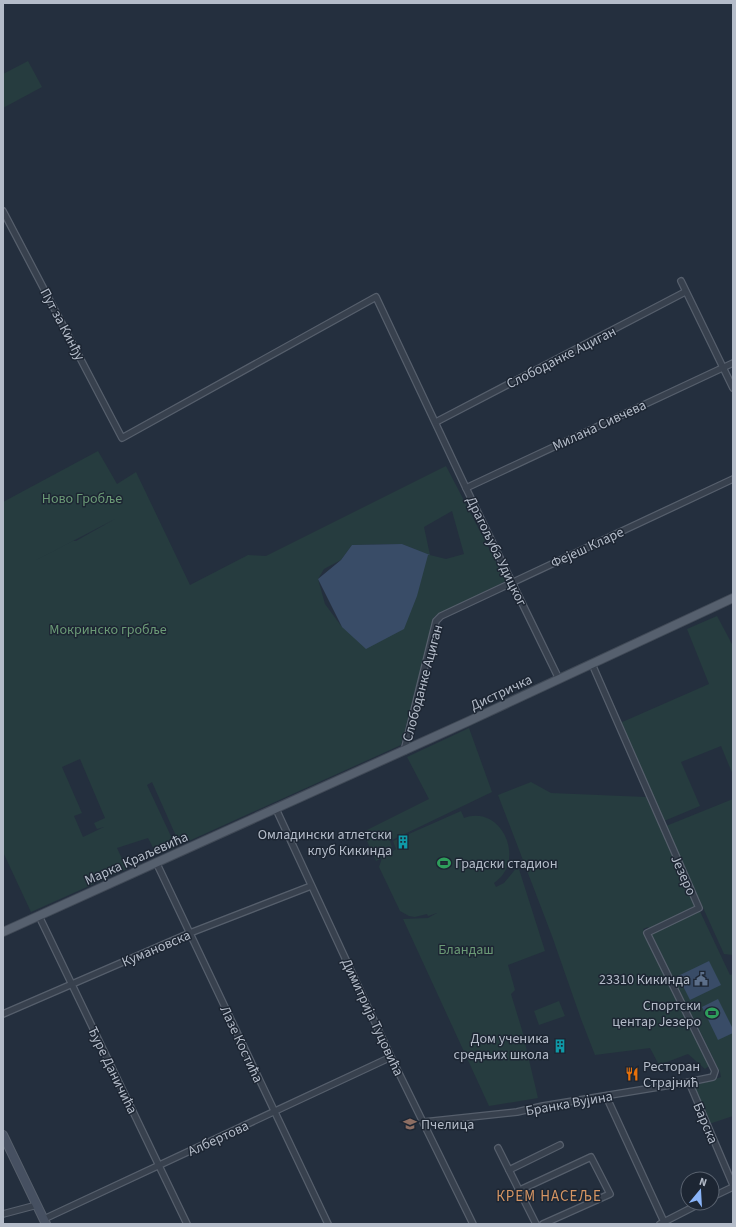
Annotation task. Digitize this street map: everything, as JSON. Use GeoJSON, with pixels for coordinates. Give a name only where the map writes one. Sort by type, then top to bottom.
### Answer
{"type":"FeatureCollection","features":[{"type":"Feature","properties":{"kind":"main road","name":"Дистричка"},"geometry":{"type":"LineString","coordinates":[[277,808],[404,751],[733,598]]}},
{"type":"Feature","properties":{"kind":"main road","name":"Марка Краљевића"},"geometry":{"type":"LineString","coordinates":[[3,932],[157,864],[277,808]]}},
{"type":"Feature","properties":{"kind":"street","name":"Пут за Кинђу"},"geometry":{"type":"LineString","coordinates":[[3,211],[122,438]]}},
{"type":"Feature","properties":{"kind":"street"},"geometry":{"type":"LineString","coordinates":[[681,281],[685,292],[733,388]]}},
{"type":"Feature","properties":{"kind":"street","name":"Слободанке Ациган"},"geometry":{"type":"LineString","coordinates":[[436,422],[685,292]]}},
{"type":"Feature","properties":{"kind":"street","name":"Драгољуба Удицког"},"geometry":{"type":"LineString","coordinates":[[122,438],[376,297],[466,488],[559,679]]}},
{"type":"Feature","properties":{"kind":"street","name":"Милана Сивчева"},"geometry":{"type":"LineString","coordinates":[[466,488],[733,363]]}},
{"type":"Feature","properties":{"kind":"street","name":"Фејеш Кларе"},"geometry":{"type":"LineString","coordinates":[[441,616],[733,479]]}},
{"type":"Feature","properties":{"kind":"street","name":"Слободанке Ациган"},"geometry":{"type":"LineString","coordinates":[[404,751],[436,621],[441,616]]}},
{"type":"Feature","properties":{"kind":"street","name":"Језеро"},"geometry":{"type":"LineString","coordinates":[[592,664],[699,908],[647,933],[715,1072],[713,1077]]}},
{"type":"Feature","properties":{"kind":"street","name":"Димитрија Туцовића"},"geometry":{"type":"LineString","coordinates":[[277,808],[311,886],[471,1223]]}},
{"type":"Feature","properties":{"kind":"street","name":"Лазе Костића"},"geometry":{"type":"LineString","coordinates":[[157,864],[328,1224]]}},
{"type":"Feature","properties":{"kind":"street","name":"Кумановска"},"geometry":{"type":"LineString","coordinates":[[3,1014],[190,933],[311,886]]}},
{"type":"Feature","properties":{"kind":"street","name":"Ђуре Даничића"},"geometry":{"type":"LineString","coordinates":[[39,916],[187,1224]]}},
{"type":"Feature","properties":{"kind":"street","name":"Албертова"},"geometry":{"type":"LineString","coordinates":[[45,1222],[274,1111],[391,1057]]}},
{"type":"Feature","properties":{"kind":"street","name":"Бранка Вујина"},"geometry":{"type":"LineString","coordinates":[[424,1122],[517,1112],[543,1106],[713,1077]]}},
{"type":"Feature","properties":{"kind":"street","name":"Барска"},"geometry":{"type":"LineString","coordinates":[[689,1082],[733,1186]]}},
{"type":"Feature","properties":{"kind":"street"},"geometry":{"type":"LineString","coordinates":[[606,1096],[663,1223],[686,1211]]}},
{"type":"Feature","properties":{"kind":"street"},"geometry":{"type":"LineString","coordinates":[[3,1135],[45,1222]]}},
{"type":"Feature","properties":{"kind":"street"},"geometry":{"type":"LineString","coordinates":[[510,1170],[560,1145]]}},
{"type":"Feature","properties":{"kind":"street"},"geometry":{"type":"LineString","coordinates":[[498,1148],[536,1224]]}},
{"type":"Feature","properties":{"kind":"street"},"geometry":{"type":"LineString","coordinates":[[520,1190],[591,1157],[610,1194],[543,1224]]}},
{"type":"Feature","properties":{"kind":"street"},"geometry":{"type":"LineString","coordinates":[[720,1193],[733,1186]]}},
{"type":"Feature","properties":{"kind":"street"},"geometry":{"type":"LineString","coordinates":[[3,1214],[37,1205]]}},
{"type":"Feature","properties":{"kind":"green space"},"geometry":{"type":"Polygon","coordinates":[[[28,61],[42,87],[3,108],[3,74],[28,61]]]}},
{"type":"Feature","properties":{"kind":"green space"},"geometry":{"type":"Polygon","coordinates":[[[98,451],[117,484],[136,472],[190,585],[248,555],[266,556],[446,466],[506,581],[434,617],[401,745],[180,845],[152,782],[147,785],[176,847],[157,855],[148,838],[117,848],[127,869],[31,912],[3,852],[3,502],[98,451]],[[452,511],[424,527],[430,555],[446,559],[464,554],[452,511]],[[115,519],[21,568],[73,541],[76,541],[115,519]],[[402,544],[352,545],[341,560],[324,569],[318,579],[325,604],[342,627],[429,555],[402,544]],[[80,759],[62,767],[82,813],[74,816],[83,837],[104,827],[97,829],[94,823],[105,818],[80,759]]]}},
{"type":"Feature","properties":{"kind":"green space"},"geometry":{"type":"Polygon","coordinates":[[[717,616],[733,646],[733,775],[721,746],[681,762],[700,806],[664,821],[620,723],[709,684],[687,629],[717,616]]]}},
{"type":"Feature","properties":{"kind":"green space","name":"Бландаш"},"geometry":{"type":"Polygon","coordinates":[[[469,728],[492,792],[390,841],[393,851],[396,849],[393,841],[461,811],[464,818],[478,816],[489,819],[499,827],[506,837],[509,849],[509,862],[504,873],[494,883],[496,887],[504,883],[518,866],[545,951],[508,965],[515,990],[511,994],[522,1030],[538,1098],[489,1106],[403,919],[428,918],[437,913],[428,916],[427,914],[415,917],[409,916],[400,911],[379,867],[382,858],[376,861],[363,832],[429,799],[407,757],[469,728]]]}},
{"type":"Feature","properties":{"kind":"green space"},"geometry":{"type":"Polygon","coordinates":[[[531,782],[551,793],[646,797],[730,975],[733,974],[733,1116],[709,1124],[694,1086],[721,1077],[720,1072],[648,927],[643,929],[709,1066],[705,1069],[688,1054],[659,1065],[650,1048],[595,1055],[552,936],[498,795],[531,782]]]}},
{"type":"Feature","properties":{"kind":"green space"},"geometry":{"type":"Polygon","coordinates":[[[733,799],[733,955],[724,954],[666,826],[733,799]]]}},
{"type":"Feature","properties":{"kind":"green space"},"geometry":{"type":"Polygon","coordinates":[[[559,1001],[565,1016],[539,1025],[534,1011],[559,1001]]]}},
{"type":"Feature","properties":{"kind":"water"},"geometry":{"type":"Polygon","coordinates":[[[402,544],[430,555],[428,555],[417,596],[404,629],[366,649],[342,627],[318,579],[341,560],[352,545],[402,544]]]}},
{"type":"Feature","properties":{"kind":"water"},"geometry":{"type":"Polygon","coordinates":[[[709,961],[721,985],[690,1000],[678,976],[709,961]]]}},
{"type":"Feature","properties":{"kind":"water"},"geometry":{"type":"Polygon","coordinates":[[[718,999],[733,1029],[733,1033],[718,1040],[702,1007],[718,999]]]}},
{"type":"Feature","properties":{"kind":"place","name":"Омладински атлетски клуб Кикинда"},"geometry":{"type":"Point","coordinates":[403,842]}},
{"type":"Feature","properties":{"kind":"place","name":"Градски стадион"},"geometry":{"type":"Point","coordinates":[444,863]}},
{"type":"Feature","properties":{"kind":"place","name":"23310 Кикинда"},"geometry":{"type":"Point","coordinates":[701,979]}},
{"type":"Feature","properties":{"kind":"place","name":"Спортски центар Језеро"},"geometry":{"type":"Point","coordinates":[712,1013]}},
{"type":"Feature","properties":{"kind":"place","name":"Дом ученика средњих школа"},"geometry":{"type":"Point","coordinates":[560,1046]}},
{"type":"Feature","properties":{"kind":"place","name":"Ресторан Страјнић"},"geometry":{"type":"Point","coordinates":[632,1074]}},
{"type":"Feature","properties":{"kind":"place","name":"Пчелица"},"geometry":{"type":"Point","coordinates":[410,1124]}},
{"type":"Feature","properties":{"kind":"district","name":"КРЕМ НАСЕЉЕ"},"geometry":{"type":"Point","coordinates":[549,1196]}},
{"type":"Feature","properties":{"kind":"park label","name":"Ново Гробље"},"geometry":{"type":"Point","coordinates":[82,498]}},
{"type":"Feature","properties":{"kind":"park label","name":"Мокринско гробље"},"geometry":{"type":"Point","coordinates":[108,629]}}]}
